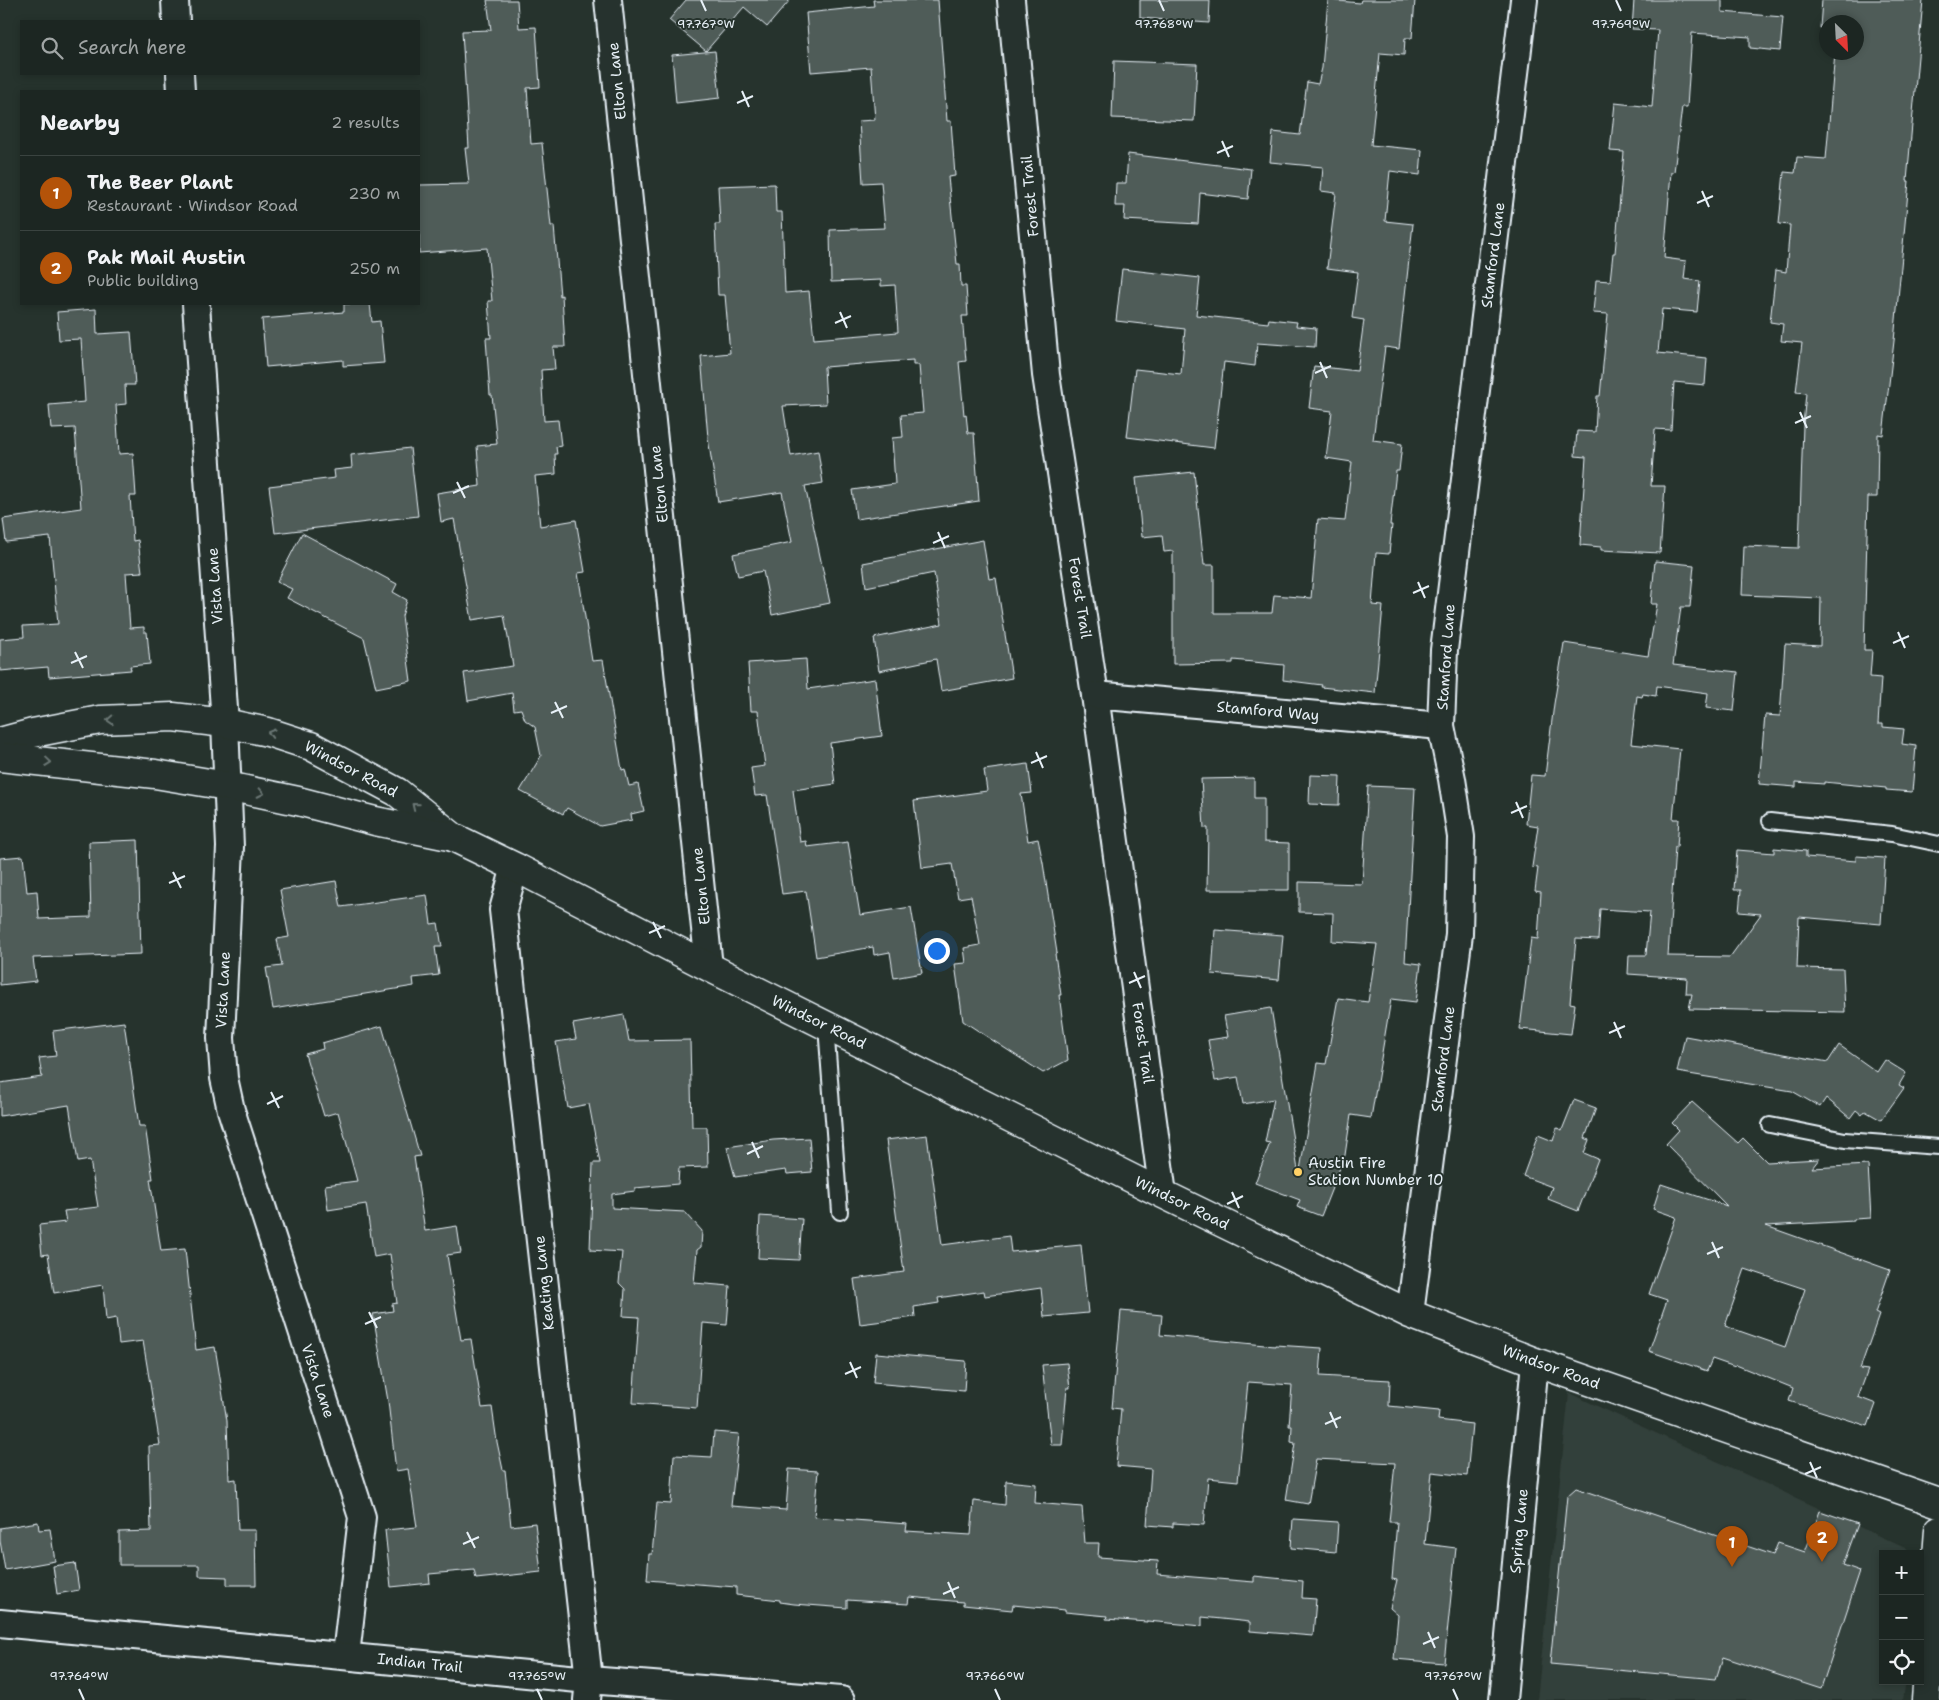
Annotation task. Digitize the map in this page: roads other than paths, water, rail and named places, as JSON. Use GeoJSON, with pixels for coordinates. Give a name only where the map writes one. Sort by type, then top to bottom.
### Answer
{"type":"FeatureCollection","features":[{"type":"Feature","properties":{"kind":"street"},"geometry":{"type":"LineString","coordinates":[[175,0],[176,20]]}},
{"type":"Feature","properties":{"kind":"street","name":"Elton Lane"},"geometry":{"type":"LineString","coordinates":[[608,0],[709,967]]}},
{"type":"Feature","properties":{"kind":"street","name":"Forest Trail"},"geometry":{"type":"LineString","coordinates":[[1012,0],[1046,375],[1095,696],[1163,1194]]}},
{"type":"Feature","properties":{"kind":"street","name":"Stamford Lane"},"geometry":{"type":"LineString","coordinates":[[1410,1314],[1459,934],[1461,837],[1441,726],[1444,650],[1524,0]]}},
{"type":"Feature","properties":{"kind":"street"},"geometry":{"type":"LineString","coordinates":[[180,75],[181,90]]}},
{"type":"Feature","properties":{"kind":"street","name":"Vista Lane"},"geometry":{"type":"LineString","coordinates":[[196,305],[225,722],[230,847],[221,1038],[224,1078],[234,1120],[362,1517],[346,1655]]}},
{"type":"Feature","properties":{"kind":"street","name":"Stamford Way"},"geometry":{"type":"LineString","coordinates":[[1095,696],[1441,726]]}},
{"type":"Feature","properties":{"kind":"street","name":"Windsor Road"},"geometry":{"type":"LineString","coordinates":[[0,742],[33,733],[100,720],[173,716],[225,722],[268,732],[311,746],[397,792],[453,837],[1163,1194],[1410,1314],[1535,1362],[1939,1503]]}},
{"type":"Feature","properties":{"kind":"street","name":"Windsor Road"},"geometry":{"type":"LineString","coordinates":[[0,756],[155,774],[227,786],[298,801],[375,821],[453,837]]}},
{"type":"Feature","properties":{"kind":"street","name":"Keating Lane"},"geometry":{"type":"LineString","coordinates":[[515,867],[503,910],[588,1690]]}},
{"type":"Feature","properties":{"kind":"street","name":"Spring Lane"},"geometry":{"type":"LineString","coordinates":[[1503,1700],[1535,1362]]}},
{"type":"Feature","properties":{"kind":"street"},"geometry":{"type":"LineString","coordinates":[[1926,1700],[1939,1530]]}},
{"type":"Feature","properties":{"kind":"street","name":"Indian Trail"},"geometry":{"type":"LineString","coordinates":[[0,1623],[346,1655],[588,1690],[841,1700]]}},
{"type":"Feature","properties":{"kind":"lane"},"geometry":{"type":"LineString","coordinates":[[1770,821],[1892,834],[1939,844]]}},
{"type":"Feature","properties":{"kind":"lane"},"geometry":{"type":"LineString","coordinates":[[826,1026],[840,1212]]}},
{"type":"Feature","properties":{"kind":"lane"},"geometry":{"type":"LineString","coordinates":[[1770,1125],[1845,1140],[1939,1147]]}},
{"type":"Feature","properties":{"kind":"place","name":"Austin Fire Station Number 10"},"geometry":{"type":"Point","coordinates":[1298,1172]}},
{"type":"Feature","properties":{"kind":"place","name":"Pak Mail Austin"},"geometry":{"type":"Point","coordinates":[1822,1562]}},
{"type":"Feature","properties":{"kind":"place","name":"The Beer Plant"},"geometry":{"type":"Point","coordinates":[1732,1567]}}]}
